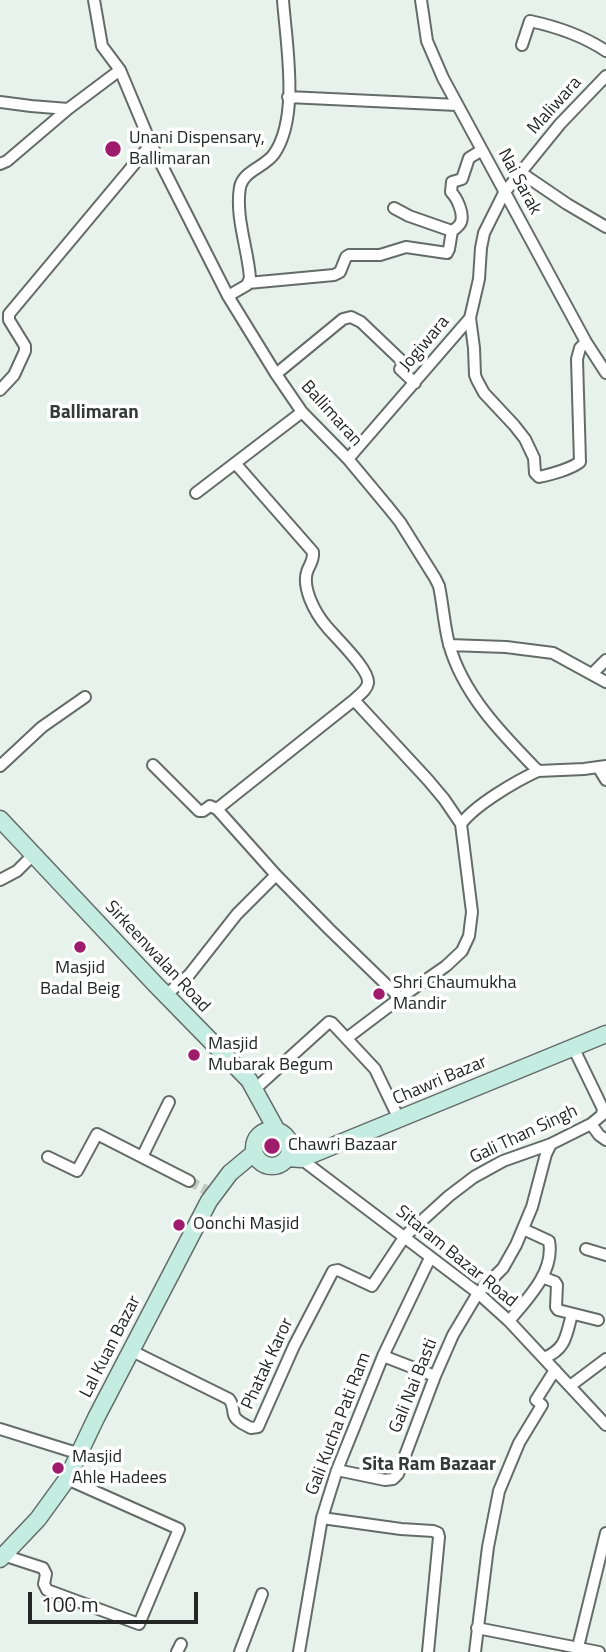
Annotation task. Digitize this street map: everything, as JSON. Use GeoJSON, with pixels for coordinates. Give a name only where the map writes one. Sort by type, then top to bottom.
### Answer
{"type":"FeatureCollection","features":[{"type":"Feature","properties":{"kind":"street","name":"Ballimaran"},"geometry":{"type":"LineString","coordinates":[[94,0],[102,46],[120,71],[151,144],[228,296],[302,412],[348,459],[400,522],[435,578],[441,596],[449,645],[460,673],[502,734],[538,771]]}},
{"type":"Feature","properties":{"kind":"street"},"geometry":{"type":"LineString","coordinates":[[248,283],[250,275],[240,211],[240,189],[245,176],[274,154],[286,127],[288,51],[282,0]]}},
{"type":"Feature","properties":{"kind":"street","name":"Nai Sarak"},"geometry":{"type":"LineString","coordinates":[[421,0],[427,41],[438,69],[503,192],[606,373]]}},
{"type":"Feature","properties":{"kind":"street"},"geometry":{"type":"LineString","coordinates":[[522,45],[530,21],[562,28],[588,39],[606,51]]}},
{"type":"Feature","properties":{"kind":"street"},"geometry":{"type":"LineString","coordinates":[[0,164],[120,71]]}},
{"type":"Feature","properties":{"kind":"street","name":"Maliwara"},"geometry":{"type":"LineString","coordinates":[[503,192],[560,124],[606,76]]}},
{"type":"Feature","properties":{"kind":"street"},"geometry":{"type":"LineString","coordinates":[[288,97],[457,105]]}},
{"type":"Feature","properties":{"kind":"street"},"geometry":{"type":"LineString","coordinates":[[0,102],[68,109]]}},
{"type":"Feature","properties":{"kind":"street"},"geometry":{"type":"LineString","coordinates":[[0,390],[14,374],[25,351],[25,346],[9,320],[9,314],[151,144]]}},
{"type":"Feature","properties":{"kind":"street"},"geometry":{"type":"LineString","coordinates":[[228,296],[248,283],[334,275],[340,272],[349,255],[380,256],[406,247],[447,253],[452,231],[459,226],[461,220],[457,199],[451,192],[452,182],[462,179],[469,158],[482,150]]}},
{"type":"Feature","properties":{"kind":"street"},"geometry":{"type":"LineString","coordinates":[[520,172],[606,227]]}},
{"type":"Feature","properties":{"kind":"street","name":"Jogiwara"},"geometry":{"type":"LineString","coordinates":[[348,459],[470,318],[479,279],[484,233],[503,192]]}},
{"type":"Feature","properties":{"kind":"street"},"geometry":{"type":"LineString","coordinates":[[394,208],[452,231]]}},
{"type":"Feature","properties":{"kind":"street"},"geometry":{"type":"LineString","coordinates":[[276,374],[343,319],[351,317],[360,322],[405,364],[400,369],[415,383]]}},
{"type":"Feature","properties":{"kind":"street"},"geometry":{"type":"LineString","coordinates":[[470,318],[477,380],[484,393],[525,439],[534,458],[535,473],[538,477],[562,471],[580,462],[577,359],[580,348],[586,342]]}},
{"type":"Feature","properties":{"kind":"street"},"geometry":{"type":"LineString","coordinates":[[196,493],[302,412]]}},
{"type":"Feature","properties":{"kind":"street"},"geometry":{"type":"LineString","coordinates":[[217,808],[354,700],[367,686],[368,679],[325,625],[309,598],[305,583],[314,554],[235,463]]}},
{"type":"Feature","properties":{"kind":"street"},"geometry":{"type":"LineString","coordinates":[[449,645],[506,647],[553,653],[606,682]]}},
{"type":"Feature","properties":{"kind":"street"},"geometry":{"type":"LineString","coordinates":[[593,674],[606,660]]}},
{"type":"Feature","properties":{"kind":"street"},"geometry":{"type":"LineString","coordinates":[[0,766],[42,727],[85,696]]}},
{"type":"Feature","properties":{"kind":"street"},"geometry":{"type":"LineString","coordinates":[[347,1038],[446,966],[462,951],[469,936],[472,912],[461,824],[422,773],[354,700]]}},
{"type":"Feature","properties":{"kind":"street"},"geometry":{"type":"LineString","coordinates":[[153,765],[199,811],[210,806],[217,808],[328,929],[400,998]]}},
{"type":"Feature","properties":{"kind":"street"},"geometry":{"type":"LineString","coordinates":[[461,824],[468,816],[519,780],[538,771],[602,766],[606,780]]}},
{"type":"Feature","properties":{"kind":"street","name":"Sirkeenwalan Road"},"geometry":{"type":"LineString","coordinates":[[0,819],[248,1080],[276,1129]]}},
{"type":"Feature","properties":{"kind":"street"},"geometry":{"type":"LineString","coordinates":[[0,880],[18,871],[34,854]]}},
{"type":"Feature","properties":{"kind":"street"},"geometry":{"type":"LineString","coordinates":[[166,995],[189,975],[237,914],[276,875]]}},
{"type":"Feature","properties":{"kind":"street"},"geometry":{"type":"LineString","coordinates":[[255,1089],[326,1023],[332,1023],[375,1069],[399,1119]]}},
{"type":"Feature","properties":{"kind":"street","name":"Chawri Bazar"},"geometry":{"type":"LineString","coordinates":[[295,1158],[399,1119],[606,1034]]}},
{"type":"Feature","properties":{"kind":"street","name":"Gali Than Singh"},"geometry":{"type":"LineString","coordinates":[[405,1236],[474,1177],[502,1161],[551,1144],[591,1124],[602,1115],[603,1109],[573,1047]]}},
{"type":"Feature","properties":{"kind":"street"},"geometry":{"type":"LineString","coordinates":[[142,1157],[169,1102]]}},
{"type":"Feature","properties":{"kind":"street"},"geometry":{"type":"LineString","coordinates":[[591,1124],[606,1140]]}},
{"type":"Feature","properties":{"kind":"street"},"geometry":{"type":"LineString","coordinates":[[276,1129],[287,1136],[290,1152],[295,1158],[268,1166],[254,1153],[255,1140],[259,1135],[264,1131],[276,1129]]}},
{"type":"Feature","properties":{"kind":"street"},"geometry":{"type":"LineString","coordinates":[[48,1157],[77,1171],[97,1135],[189,1181]]}},
{"type":"Feature","properties":{"kind":"street","name":"Gali Nai Basti"},"geometry":{"type":"LineString","coordinates":[[337,1470],[385,1480],[393,1479],[398,1474],[453,1335],[478,1293],[502,1268],[516,1245],[551,1144]]}},
{"type":"Feature","properties":{"kind":"street","name":"Lal Kuan Bazar"},"geometry":{"type":"LineString","coordinates":[[2,1557],[38,1519],[67,1479],[209,1201],[210,1192],[254,1153]]}},
{"type":"Feature","properties":{"kind":"street","name":"Sitaram Bazar Road"},"geometry":{"type":"LineString","coordinates":[[295,1158],[405,1236],[478,1293],[509,1321],[606,1425]]}},
{"type":"Feature","properties":{"kind":"street"},"geometry":{"type":"LineString","coordinates":[[509,1321],[535,1290],[542,1277],[550,1248],[549,1241],[544,1237],[523,1229]]}},
{"type":"Feature","properties":{"kind":"street","name":"Phatak Karor"},"geometry":{"type":"LineString","coordinates":[[132,1351],[229,1399],[236,1419],[255,1429],[333,1271],[338,1270],[372,1286],[405,1236]]}},
{"type":"Feature","properties":{"kind":"street"},"geometry":{"type":"LineString","coordinates":[[586,1249],[606,1255]]}},
{"type":"Feature","properties":{"kind":"street","name":"Gali Kucha Pati Ram"},"geometry":{"type":"LineString","coordinates":[[299,1652],[322,1518],[337,1470],[383,1356],[430,1258]]}},
{"type":"Feature","properties":{"kind":"street"},"geometry":{"type":"LineString","coordinates":[[542,1277],[557,1285],[558,1310],[598,1320]]}},
{"type":"Feature","properties":{"kind":"street"},"geometry":{"type":"LineString","coordinates":[[544,1358],[560,1349],[572,1314]]}},
{"type":"Feature","properties":{"kind":"street"},"geometry":{"type":"LineString","coordinates":[[383,1356],[435,1376]]}},
{"type":"Feature","properties":{"kind":"street"},"geometry":{"type":"LineString","coordinates":[[570,1385],[606,1359]]}},
{"type":"Feature","properties":{"kind":"street"},"geometry":{"type":"LineString","coordinates":[[475,1652],[488,1547],[499,1492],[519,1443],[542,1405],[536,1400],[555,1370]]}},
{"type":"Feature","properties":{"kind":"street"},"geometry":{"type":"LineString","coordinates":[[0,1429],[79,1454]]}},
{"type":"Feature","properties":{"kind":"street"},"geometry":{"type":"LineString","coordinates":[[2,1557],[43,1568],[47,1590],[139,1624],[179,1529],[67,1479]]}},
{"type":"Feature","properties":{"kind":"street"},"geometry":{"type":"LineString","coordinates":[[322,1518],[433,1531],[438,1534],[428,1652]]}},
{"type":"Feature","properties":{"kind":"street"},"geometry":{"type":"LineString","coordinates":[[578,1647],[606,1533]]}},
{"type":"Feature","properties":{"kind":"street"},"geometry":{"type":"LineString","coordinates":[[240,1652],[262,1594]]}},
{"type":"Feature","properties":{"kind":"street"},"geometry":{"type":"LineString","coordinates":[[477,1628],[599,1652]]}},
{"type":"Feature","properties":{"kind":"tunnel"},"geometry":{"type":"LineString","coordinates":[[189,1181],[206,1190]]}},
{"type":"Feature","properties":{"kind":"place","name":"Unani Dispensary, Ballimaran"},"geometry":{"type":"Point","coordinates":[113,149]}},
{"type":"Feature","properties":{"kind":"place","name":"Masjid Badal Beig"},"geometry":{"type":"Point","coordinates":[80,947]}},
{"type":"Feature","properties":{"kind":"place","name":"Shri Chaumukha Mandir"},"geometry":{"type":"Point","coordinates":[379,994]}},
{"type":"Feature","properties":{"kind":"place","name":"Masjid Mubarak Begum"},"geometry":{"type":"Point","coordinates":[194,1055]}},
{"type":"Feature","properties":{"kind":"place","name":"Chawri Bazaar"},"geometry":{"type":"Point","coordinates":[272,1146]}},
{"type":"Feature","properties":{"kind":"place","name":"Oonchi Masjid"},"geometry":{"type":"Point","coordinates":[179,1225]}},
{"type":"Feature","properties":{"kind":"place","name":"Masjid Ahle Hadees"},"geometry":{"type":"Point","coordinates":[58,1468]}},
{"type":"Feature","properties":{"kind":"district","name":"Ballimaran"},"geometry":{"type":"Point","coordinates":[94,413]}},
{"type":"Feature","properties":{"kind":"district","name":"Sita Ram Bazaar"},"geometry":{"type":"Point","coordinates":[429,1465]}}]}
